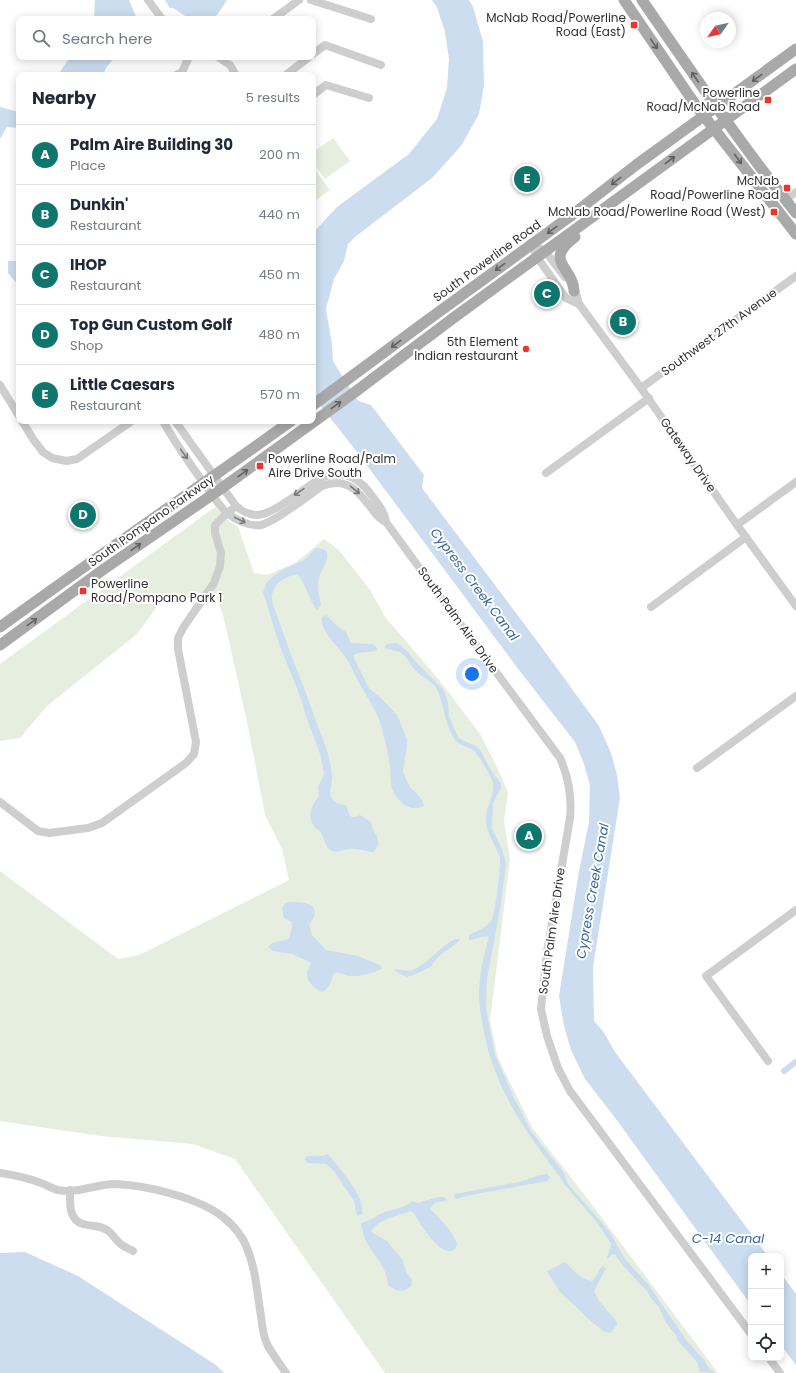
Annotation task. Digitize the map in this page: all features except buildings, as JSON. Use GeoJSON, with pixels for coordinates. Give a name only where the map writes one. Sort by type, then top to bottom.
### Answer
{"type":"FeatureCollection","features":[{"type":"Feature","properties":{"kind":"main road"},"geometry":{"type":"LineString","coordinates":[[624,0],[704,116],[796,234]]}},
{"type":"Feature","properties":{"kind":"main road"},"geometry":{"type":"LineString","coordinates":[[642,0],[725,120],[796,213]]}},
{"type":"Feature","properties":{"kind":"main road","name":"South Powerline Road"},"geometry":{"type":"LineString","coordinates":[[316,403],[796,49]]}},
{"type":"Feature","properties":{"kind":"main road"},"geometry":{"type":"LineString","coordinates":[[541,254],[796,69]]}},
{"type":"Feature","properties":{"kind":"main road"},"geometry":{"type":"LineString","coordinates":[[574,291],[574,284],[562,266],[560,257],[561,252],[567,243],[600,218],[605,207]]}},
{"type":"Feature","properties":{"kind":"main road","name":"South Pompano Parkway"},"geometry":{"type":"LineString","coordinates":[[316,420],[541,254]]}},
{"type":"Feature","properties":{"kind":"main road","name":"South Pompano Parkway"},"geometry":{"type":"LineString","coordinates":[[0,627],[57,585],[214,477],[287,424]]}},
{"type":"Feature","properties":{"kind":"main road","name":"South Pompano Parkway"},"geometry":{"type":"LineString","coordinates":[[0,645],[104,569],[222,488],[310,424]]}},
{"type":"Feature","properties":{"kind":"street"},"geometry":{"type":"LineString","coordinates":[[148,0],[160,16]]}},
{"type":"Feature","properties":{"kind":"street"},"geometry":{"type":"LineString","coordinates":[[277,16],[299,0]]}},
{"type":"Feature","properties":{"kind":"street"},"geometry":{"type":"LineString","coordinates":[[311,0],[371,20]]}},
{"type":"Feature","properties":{"kind":"street"},"geometry":{"type":"LineString","coordinates":[[316,52],[325,45],[381,65]]}},
{"type":"Feature","properties":{"kind":"street"},"geometry":{"type":"LineString","coordinates":[[182,72],[188,60]]}},
{"type":"Feature","properties":{"kind":"street"},"geometry":{"type":"LineString","coordinates":[[222,60],[230,65],[234,72]]}},
{"type":"Feature","properties":{"kind":"street"},"geometry":{"type":"LineString","coordinates":[[289,72],[302,60]]}},
{"type":"Feature","properties":{"kind":"street"},"geometry":{"type":"LineString","coordinates":[[316,93],[326,85],[369,98]]}},
{"type":"Feature","properties":{"kind":"street"},"geometry":{"type":"LineString","coordinates":[[786,200],[796,192]]}},
{"type":"Feature","properties":{"kind":"street","name":"Gateway Drive"},"geometry":{"type":"LineString","coordinates":[[532,244],[574,291],[579,304],[649,398],[737,525],[796,606]]}},
{"type":"Feature","properties":{"kind":"street","name":"Gateway Drive"},"geometry":{"type":"LineString","coordinates":[[541,254],[566,298],[579,304]]}},
{"type":"Feature","properties":{"kind":"street","name":"Southwest 27th Avenue"},"geometry":{"type":"LineString","coordinates":[[641,388],[796,276]]}},
{"type":"Feature","properties":{"kind":"street"},"geometry":{"type":"LineString","coordinates":[[0,385],[16,411]]}},
{"type":"Feature","properties":{"kind":"street"},"geometry":{"type":"LineString","coordinates":[[546,473],[649,398]]}},
{"type":"Feature","properties":{"kind":"street"},"geometry":{"type":"LineString","coordinates":[[24,424],[32,439],[43,452],[52,458],[66,461],[77,459],[128,424]]}},
{"type":"Feature","properties":{"kind":"street","name":"South Palm Aire Drive"},"geometry":{"type":"LineString","coordinates":[[165,424],[171,436],[204,484],[227,513],[242,522],[251,525],[261,525],[271,521],[322,486],[332,482],[348,484],[357,491],[378,518],[386,522],[560,758],[568,779],[572,801],[547,952],[541,1009],[547,1036],[558,1068],[570,1091],[748,1330]]}},
{"type":"Feature","properties":{"kind":"street","name":"South Palm Aire Drive"},"geometry":{"type":"LineString","coordinates":[[177,424],[222,488],[236,506],[246,513],[257,515],[267,513],[321,478],[331,474],[347,474],[358,480],[367,489],[385,515],[386,522]]}},
{"type":"Feature","properties":{"kind":"street"},"geometry":{"type":"LineString","coordinates":[[737,525],[796,482]]}},
{"type":"Feature","properties":{"kind":"street"},"geometry":{"type":"LineString","coordinates":[[0,802],[38,831],[49,834],[88,828],[102,823],[186,763],[194,754],[196,742],[178,649],[178,638],[183,628],[214,582],[220,566],[221,553],[215,533],[215,525],[236,506]]}},
{"type":"Feature","properties":{"kind":"street"},"geometry":{"type":"LineString","coordinates":[[651,607],[746,537]]}},
{"type":"Feature","properties":{"kind":"street"},"geometry":{"type":"LineString","coordinates":[[57,585],[65,597]]}},
{"type":"Feature","properties":{"kind":"street"},"geometry":{"type":"LineString","coordinates":[[697,768],[796,696]]}},
{"type":"Feature","properties":{"kind":"street"},"geometry":{"type":"LineString","coordinates":[[768,1061],[706,976],[796,910]]}},
{"type":"Feature","properties":{"kind":"street"},"geometry":{"type":"LineString","coordinates":[[0,1173],[28,1179],[58,1190],[84,1190],[114,1184],[147,1188],[173,1194],[208,1208],[224,1217],[237,1231],[247,1247],[254,1270],[263,1329],[267,1345],[286,1373]]}},
{"type":"Feature","properties":{"kind":"street"},"geometry":{"type":"LineString","coordinates":[[70,1190],[70,1209],[75,1219],[81,1224],[96,1225],[112,1234],[122,1245],[133,1251]]}},
{"type":"Feature","properties":{"kind":"street"},"geometry":{"type":"LineString","coordinates":[[771,1361],[780,1373]]}},
{"type":"Feature","properties":{"kind":"green space"},"geometry":{"type":"Polygon","coordinates":[[[333,138],[350,161],[325,179],[316,166],[316,150],[333,138]]]}},
{"type":"Feature","properties":{"kind":"green space"},"geometry":{"type":"Polygon","coordinates":[[[316,171],[330,190],[316,200],[316,171]]]}},
{"type":"Feature","properties":{"kind":"green space"},"geometry":{"type":"Polygon","coordinates":[[[215,507],[229,521],[238,527],[254,573],[267,575],[295,563],[324,539],[338,549],[370,590],[386,618],[440,681],[480,734],[497,767],[508,793],[504,821],[510,859],[490,1021],[498,1058],[533,1129],[587,1198],[718,1373],[385,1373],[235,1159],[193,1144],[100,1136],[0,1121],[0,871],[118,959],[139,955],[289,880],[282,849],[265,815],[247,722],[223,615],[216,597],[162,600],[137,634],[47,706],[20,738],[0,741],[0,664],[215,507]]]}},
{"type":"Feature","properties":{"kind":"water"},"geometry":{"type":"Polygon","coordinates":[[[95,0],[129,0],[136,16],[94,16],[95,0]]]}},
{"type":"Feature","properties":{"kind":"water"},"geometry":{"type":"Polygon","coordinates":[[[165,0],[227,0],[215,16],[185,16],[173,8],[170,8],[165,0]]]}},
{"type":"Feature","properties":{"kind":"water","name":"C-14 Canal"},"geometry":{"type":"Polygon","coordinates":[[[432,0],[469,0],[473,7],[483,42],[484,85],[479,114],[461,146],[432,178],[348,244],[344,261],[334,279],[326,309],[332,344],[333,361],[358,401],[371,405],[424,475],[422,488],[599,726],[611,753],[617,775],[620,798],[593,967],[594,1021],[603,1031],[615,1052],[766,1253],[748,1253],[748,1301],[613,1115],[585,1079],[571,1050],[564,1026],[559,996],[579,871],[589,822],[590,786],[584,764],[575,742],[316,400],[316,230],[337,207],[409,154],[437,119],[447,88],[449,59],[445,32],[437,7],[432,0]]]}},
{"type":"Feature","properties":{"kind":"water"},"geometry":{"type":"Polygon","coordinates":[[[68,60],[113,60],[104,72],[60,72],[68,60]]]}},
{"type":"Feature","properties":{"kind":"water"},"geometry":{"type":"Polygon","coordinates":[[[0,107],[16,111],[16,128],[7,127],[0,139],[0,107]]]}},
{"type":"Feature","properties":{"kind":"water"},"geometry":{"type":"Polygon","coordinates":[[[8,261],[16,261],[16,282],[8,273],[8,261]]]}},
{"type":"Feature","properties":{"kind":"water"},"geometry":{"type":"Polygon","coordinates":[[[316,548],[323,549],[327,555],[327,560],[318,580],[321,605],[317,610],[298,574],[289,576],[277,584],[274,588],[272,601],[328,754],[332,776],[330,795],[337,803],[346,805],[351,817],[360,815],[371,822],[378,840],[377,847],[374,852],[353,849],[336,852],[332,851],[326,845],[322,835],[310,818],[314,803],[319,796],[318,787],[324,774],[321,757],[302,701],[279,644],[263,592],[267,582],[275,575],[280,571],[304,560],[316,548]]]}},
{"type":"Feature","properties":{"kind":"water"},"geometry":{"type":"Polygon","coordinates":[[[326,615],[337,626],[346,632],[351,643],[372,644],[376,646],[377,650],[354,655],[354,658],[369,688],[397,715],[407,740],[403,771],[410,787],[420,797],[424,806],[415,808],[406,806],[393,791],[387,751],[379,719],[343,653],[327,634],[322,623],[322,617],[326,615]]]}},
{"type":"Feature","properties":{"kind":"water"},"geometry":{"type":"Polygon","coordinates":[[[394,643],[406,650],[443,689],[448,702],[449,716],[457,735],[460,739],[476,746],[481,751],[491,770],[501,784],[501,788],[493,803],[492,829],[502,849],[506,864],[501,904],[487,979],[486,1009],[495,1055],[514,1098],[531,1131],[564,1173],[568,1184],[609,1231],[625,1259],[648,1284],[687,1341],[709,1368],[715,1373],[700,1372],[697,1362],[678,1341],[676,1335],[666,1323],[659,1307],[647,1291],[622,1265],[615,1254],[607,1258],[611,1244],[599,1225],[564,1184],[533,1141],[510,1104],[501,1085],[486,1044],[479,1002],[481,970],[489,937],[469,940],[469,935],[484,927],[491,921],[496,901],[500,858],[488,831],[486,821],[493,784],[486,769],[475,752],[459,744],[455,740],[449,728],[436,688],[431,682],[416,671],[403,655],[399,652],[384,647],[387,644],[394,643]]]}},
{"type":"Feature","properties":{"kind":"water"},"geometry":{"type":"Polygon","coordinates":[[[290,902],[308,904],[314,908],[314,917],[309,925],[312,935],[326,950],[358,956],[380,965],[382,969],[358,976],[348,976],[334,973],[330,984],[325,991],[322,992],[316,989],[309,982],[307,976],[311,963],[292,954],[273,951],[268,947],[272,943],[289,939],[292,926],[291,922],[284,918],[282,908],[285,903],[290,902]]]}},
{"type":"Feature","properties":{"kind":"water"},"geometry":{"type":"Polygon","coordinates":[[[455,939],[460,939],[456,944],[439,956],[431,967],[407,977],[393,970],[412,970],[417,968],[449,942],[455,939]]]}},
{"type":"Feature","properties":{"kind":"water"},"geometry":{"type":"Polygon","coordinates":[[[327,1154],[345,1175],[356,1192],[360,1200],[362,1214],[357,1216],[354,1201],[333,1170],[326,1164],[307,1163],[305,1159],[307,1156],[323,1156],[327,1154]]]}},
{"type":"Feature","properties":{"kind":"water"},"geometry":{"type":"Polygon","coordinates":[[[547,1174],[550,1177],[547,1181],[456,1199],[454,1197],[455,1194],[519,1182],[547,1174]]]}},
{"type":"Feature","properties":{"kind":"water"},"geometry":{"type":"Polygon","coordinates":[[[438,1197],[444,1197],[447,1199],[445,1201],[435,1203],[431,1207],[431,1210],[453,1235],[457,1244],[455,1249],[446,1251],[435,1243],[424,1230],[414,1213],[410,1211],[388,1218],[378,1224],[371,1232],[387,1241],[402,1259],[407,1273],[412,1280],[411,1286],[403,1291],[394,1289],[388,1285],[383,1267],[365,1239],[361,1223],[382,1213],[405,1206],[412,1201],[418,1203],[438,1197]]]}},
{"type":"Feature","properties":{"kind":"water"},"geometry":{"type":"Polygon","coordinates":[[[25,1252],[78,1276],[216,1365],[224,1373],[0,1373],[0,1253],[25,1252]]]}},
{"type":"Feature","properties":{"kind":"water"},"geometry":{"type":"Polygon","coordinates":[[[565,1262],[580,1276],[592,1281],[603,1266],[606,1268],[594,1291],[599,1301],[617,1322],[617,1325],[610,1333],[605,1332],[593,1323],[559,1291],[547,1271],[565,1262]]]}},
{"type":"Feature","properties":{"kind":"water","name":"C-14 Canal"},"geometry":{"type":"Polygon","coordinates":[[[784,1278],[796,1294],[796,1365],[784,1349],[784,1278]]]}},
{"type":"Feature","properties":{"kind":"waterway"},"geometry":{"type":"LineString","coordinates":[[784,1071],[796,1062]]}},
{"type":"Feature","properties":{"kind":"place","name":"McNab Road/Powerline Road (East)"},"geometry":{"type":"Point","coordinates":[634,25]}},
{"type":"Feature","properties":{"kind":"place","name":"Powerline Road/McNab Road"},"geometry":{"type":"Point","coordinates":[768,100]}},
{"type":"Feature","properties":{"kind":"place","name":"Little Caesars"},"geometry":{"type":"Point","coordinates":[527,179]}},
{"type":"Feature","properties":{"kind":"place","name":"McNab Road/Powerline Road"},"geometry":{"type":"Point","coordinates":[787,188]}},
{"type":"Feature","properties":{"kind":"place","name":"McNab Road/Powerline Road (West)"},"geometry":{"type":"Point","coordinates":[774,212]}},
{"type":"Feature","properties":{"kind":"place","name":"IHOP"},"geometry":{"type":"Point","coordinates":[547,294]}},
{"type":"Feature","properties":{"kind":"place","name":"Dunkin'"},"geometry":{"type":"Point","coordinates":[623,322]}},
{"type":"Feature","properties":{"kind":"place","name":"5th Element Indian restaurant"},"geometry":{"type":"Point","coordinates":[526,349]}},
{"type":"Feature","properties":{"kind":"place","name":"Powerline Road/Palm Aire Drive South"},"geometry":{"type":"Point","coordinates":[260,466]}},
{"type":"Feature","properties":{"kind":"place","name":"Top Gun Custom Golf"},"geometry":{"type":"Point","coordinates":[83,515]}},
{"type":"Feature","properties":{"kind":"place","name":"Powerline Road/Pompano Park 1"},"geometry":{"type":"Point","coordinates":[83,591]}},
{"type":"Feature","properties":{"kind":"place","name":"Palm Aire Building 30"},"geometry":{"type":"Point","coordinates":[529,836]}},
{"type":"Feature","properties":{"kind":"water label","name":"Cypress Creek Canal"},"geometry":{"type":"Point","coordinates":[475,584]}},
{"type":"Feature","properties":{"kind":"water label","name":"Cypress Creek Canal"},"geometry":{"type":"Point","coordinates":[592,891]}}]}
